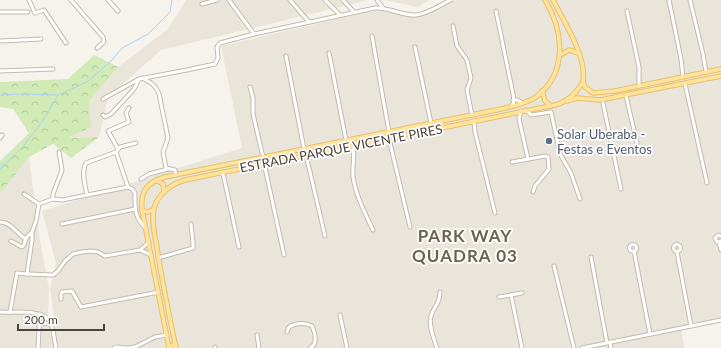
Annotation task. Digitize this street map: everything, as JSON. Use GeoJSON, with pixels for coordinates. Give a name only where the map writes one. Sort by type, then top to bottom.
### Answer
{"type":"FeatureCollection","features":[{"type":"Feature","properties":{"kind":"main road","name":"ESTRADA PARQUE VICENTE PIRES"},"geometry":{"type":"LineString","coordinates":[[156,180],[472,115],[523,103],[536,97],[554,75],[560,55],[559,36],[556,24],[545,0]]}},
{"type":"Feature","properties":{"kind":"main road"},"geometry":{"type":"LineString","coordinates":[[553,0],[579,53],[583,66],[583,81],[585,87],[593,93],[639,86],[721,69]]}},
{"type":"Feature","properties":{"kind":"main road"},"geometry":{"type":"LineString","coordinates":[[560,55],[569,50],[579,53]]}},
{"type":"Feature","properties":{"kind":"main road","name":"ESTRADA PARQUE VICENTE PIRES"},"geometry":{"type":"LineString","coordinates":[[176,347],[158,258],[153,225],[154,210],[157,202],[170,187],[180,182],[264,163],[551,106],[577,98],[603,101],[721,76]]}},
{"type":"Feature","properties":{"kind":"main road"},"geometry":{"type":"LineString","coordinates":[[565,102],[574,94],[583,81]]}},
{"type":"Feature","properties":{"kind":"main road"},"geometry":{"type":"LineString","coordinates":[[542,91],[544,101],[551,106]]}},
{"type":"Feature","properties":{"kind":"main road"},"geometry":{"type":"LineString","coordinates":[[164,193],[163,184],[156,180],[147,187],[142,196],[142,210],[170,348],[171,346],[176,347]]}},
{"type":"Feature","properties":{"kind":"main road"},"geometry":{"type":"LineString","coordinates":[[142,210],[147,212],[154,210]]}},
{"type":"Feature","properties":{"kind":"street"},"geometry":{"type":"LineString","coordinates":[[29,0],[35,13],[44,10],[66,43]]}},
{"type":"Feature","properties":{"kind":"street"},"geometry":{"type":"LineString","coordinates":[[71,0],[104,39],[104,42],[97,48]]}},
{"type":"Feature","properties":{"kind":"street"},"geometry":{"type":"LineString","coordinates":[[108,0],[118,11]]}},
{"type":"Feature","properties":{"kind":"street"},"geometry":{"type":"LineString","coordinates":[[202,4],[218,0]]}},
{"type":"Feature","properties":{"kind":"street"},"geometry":{"type":"LineString","coordinates":[[229,0],[254,34]]}},
{"type":"Feature","properties":{"kind":"street"},"geometry":{"type":"LineString","coordinates":[[290,0],[309,22]]}},
{"type":"Feature","properties":{"kind":"street"},"geometry":{"type":"LineString","coordinates":[[325,0],[340,15]]}},
{"type":"Feature","properties":{"kind":"street"},"geometry":{"type":"LineString","coordinates":[[343,0],[354,12]]}},
{"type":"Feature","properties":{"kind":"street"},"geometry":{"type":"LineString","coordinates":[[377,0],[383,8]]}},
{"type":"Feature","properties":{"kind":"street"},"geometry":{"type":"LineString","coordinates":[[102,99],[141,79],[215,64],[218,58],[218,44],[254,34],[354,12],[383,8],[418,15],[451,0]]}},
{"type":"Feature","properties":{"kind":"street"},"geometry":{"type":"LineString","coordinates":[[669,0],[683,76]]}},
{"type":"Feature","properties":{"kind":"street"},"geometry":{"type":"LineString","coordinates":[[690,0],[704,54],[706,72]]}},
{"type":"Feature","properties":{"kind":"street"},"geometry":{"type":"LineString","coordinates":[[496,11],[513,100],[512,106]]}},
{"type":"Feature","properties":{"kind":"street"},"geometry":{"type":"LineString","coordinates":[[628,11],[639,67],[639,86]]}},
{"type":"Feature","properties":{"kind":"street"},"geometry":{"type":"LineString","coordinates":[[0,12],[28,12]]}},
{"type":"Feature","properties":{"kind":"street"},"geometry":{"type":"LineString","coordinates":[[453,26],[457,46],[467,60],[470,78],[467,90],[472,115]]}},
{"type":"Feature","properties":{"kind":"street"},"geometry":{"type":"LineString","coordinates":[[372,36],[389,132]]}},
{"type":"Feature","properties":{"kind":"street"},"geometry":{"type":"LineString","coordinates":[[0,40],[41,39]]}},
{"type":"Feature","properties":{"kind":"street"},"geometry":{"type":"LineString","coordinates":[[415,47],[431,123]]}},
{"type":"Feature","properties":{"kind":"street"},"geometry":{"type":"LineString","coordinates":[[329,53],[346,140]]}},
{"type":"Feature","properties":{"kind":"street"},"geometry":{"type":"LineString","coordinates":[[286,56],[304,149]]}},
{"type":"Feature","properties":{"kind":"street"},"geometry":{"type":"LineString","coordinates":[[0,71],[53,69]]}},
{"type":"Feature","properties":{"kind":"street"},"geometry":{"type":"LineString","coordinates":[[103,115],[105,117],[112,114],[141,79]]}},
{"type":"Feature","properties":{"kind":"street"},"geometry":{"type":"LineString","coordinates":[[141,79],[152,83],[159,94],[168,138],[163,149],[163,154],[168,169]]}},
{"type":"Feature","properties":{"kind":"street"},"geometry":{"type":"LineString","coordinates":[[685,84],[707,183]]}},
{"type":"Feature","properties":{"kind":"street"},"geometry":{"type":"LineString","coordinates":[[250,87],[253,114],[262,157]]}},
{"type":"Feature","properties":{"kind":"street"},"geometry":{"type":"LineString","coordinates":[[626,96],[637,143]]}},
{"type":"Feature","properties":{"kind":"street"},"geometry":{"type":"LineString","coordinates":[[513,100],[518,100],[523,103]]}},
{"type":"Feature","properties":{"kind":"street"},"geometry":{"type":"LineString","coordinates":[[603,101],[621,189]]}},
{"type":"Feature","properties":{"kind":"street"},"geometry":{"type":"LineString","coordinates":[[128,188],[117,150],[108,131],[129,122],[126,113],[129,108]]}},
{"type":"Feature","properties":{"kind":"street"},"geometry":{"type":"LineString","coordinates":[[528,159],[519,119],[523,111],[531,115],[550,112],[560,154],[571,173],[580,200]]}},
{"type":"Feature","properties":{"kind":"street"},"geometry":{"type":"LineString","coordinates":[[509,114],[519,119]]}},
{"type":"Feature","properties":{"kind":"street"},"geometry":{"type":"LineString","coordinates":[[474,121],[475,132],[495,213]]}},
{"type":"Feature","properties":{"kind":"street"},"geometry":{"type":"LineString","coordinates":[[389,139],[410,227]]}},
{"type":"Feature","properties":{"kind":"street"},"geometry":{"type":"LineString","coordinates":[[87,195],[84,178],[84,166],[89,161],[136,143]]}},
{"type":"Feature","properties":{"kind":"street"},"geometry":{"type":"LineString","coordinates":[[353,146],[354,184],[361,207],[372,230]]}},
{"type":"Feature","properties":{"kind":"street"},"geometry":{"type":"LineString","coordinates":[[53,199],[53,194],[62,170],[59,152]]}},
{"type":"Feature","properties":{"kind":"street"},"geometry":{"type":"LineString","coordinates":[[306,155],[325,236]]}},
{"type":"Feature","properties":{"kind":"street"},"geometry":{"type":"LineString","coordinates":[[512,162],[547,156],[550,166],[535,186],[533,192]]}},
{"type":"Feature","properties":{"kind":"street"},"geometry":{"type":"LineString","coordinates":[[264,163],[284,255]]}},
{"type":"Feature","properties":{"kind":"street"},"geometry":{"type":"LineString","coordinates":[[141,179],[149,174],[168,169],[174,170],[176,175]]}},
{"type":"Feature","properties":{"kind":"street"},"geometry":{"type":"LineString","coordinates":[[222,172],[239,247]]}},
{"type":"Feature","properties":{"kind":"street"},"geometry":{"type":"LineString","coordinates":[[39,204],[53,199],[62,200],[128,188],[132,189],[135,193],[135,209],[139,221],[146,229]]}},
{"type":"Feature","properties":{"kind":"street"},"geometry":{"type":"LineString","coordinates":[[24,194],[39,204]]}},
{"type":"Feature","properties":{"kind":"street"},"geometry":{"type":"LineString","coordinates":[[27,274],[32,232],[36,221],[39,204]]}},
{"type":"Feature","properties":{"kind":"street"},"geometry":{"type":"LineString","coordinates":[[62,224],[135,209]]}},
{"type":"Feature","properties":{"kind":"street"},"geometry":{"type":"LineString","coordinates":[[0,222],[4,222],[11,226],[21,236],[26,238]]}},
{"type":"Feature","properties":{"kind":"street"},"geometry":{"type":"LineString","coordinates":[[158,258],[192,248],[193,243],[191,224]]}},
{"type":"Feature","properties":{"kind":"street"},"geometry":{"type":"LineString","coordinates":[[11,242],[22,246],[24,245],[26,238],[32,232]]}},
{"type":"Feature","properties":{"kind":"street"},"geometry":{"type":"LineString","coordinates":[[721,236],[718,235],[715,238],[716,242],[720,242],[721,250]]}},
{"type":"Feature","properties":{"kind":"street"},"geometry":{"type":"LineString","coordinates":[[10,312],[17,273],[53,275],[73,254],[91,251],[98,252],[105,256],[140,250],[149,242]]}},
{"type":"Feature","properties":{"kind":"street"},"geometry":{"type":"LineString","coordinates":[[140,250],[151,256]]}},
{"type":"Feature","properties":{"kind":"street"},"geometry":{"type":"LineString","coordinates":[[634,251],[650,334]]}},
{"type":"Feature","properties":{"kind":"street"},"geometry":{"type":"LineString","coordinates":[[677,252],[691,326]]}},
{"type":"Feature","properties":{"kind":"street"},"geometry":{"type":"LineString","coordinates":[[591,257],[611,348]]}},
{"type":"Feature","properties":{"kind":"street"},"geometry":{"type":"LineString","coordinates":[[554,266],[574,348]]}},
{"type":"Feature","properties":{"kind":"street"},"geometry":{"type":"LineString","coordinates":[[61,299],[62,292],[72,291],[81,307],[158,292]]}},
{"type":"Feature","properties":{"kind":"street"},"geometry":{"type":"LineString","coordinates":[[437,348],[430,320],[431,314],[439,301],[440,292]]}},
{"type":"Feature","properties":{"kind":"street"},"geometry":{"type":"LineString","coordinates":[[499,298],[522,293]]}},
{"type":"Feature","properties":{"kind":"street"},"geometry":{"type":"LineString","coordinates":[[511,295],[522,348]]}},
{"type":"Feature","properties":{"kind":"street"},"geometry":{"type":"LineString","coordinates":[[0,312],[40,314],[51,324],[56,348]]}},
{"type":"Feature","properties":{"kind":"street"},"geometry":{"type":"LineString","coordinates":[[38,348],[40,314]]}},
{"type":"Feature","properties":{"kind":"street"},"geometry":{"type":"LineString","coordinates":[[340,314],[347,348]]}},
{"type":"Feature","properties":{"kind":"street"},"geometry":{"type":"LineString","coordinates":[[582,348],[721,320]]}},
{"type":"Feature","properties":{"kind":"street"},"geometry":{"type":"LineString","coordinates":[[39,323],[51,324]]}},
{"type":"Feature","properties":{"kind":"street"},"geometry":{"type":"LineString","coordinates":[[287,332],[289,327],[294,324],[306,323],[312,326],[315,335],[315,343],[310,348]]}},
{"type":"Feature","properties":{"kind":"street"},"geometry":{"type":"LineString","coordinates":[[114,348],[120,346],[128,348],[136,347],[155,337],[167,335]]}},
{"type":"Feature","properties":{"kind":"street"},"geometry":{"type":"LineString","coordinates":[[257,335],[259,348]]}},
{"type":"Feature","properties":{"kind":"shaded area"},"geometry":{"type":"Polygon","coordinates":[[[186,0],[369,0],[161,50],[108,97],[99,137],[68,139],[90,127],[89,101],[118,67],[168,29],[186,0]]]}},
{"type":"Feature","properties":{"kind":"shaded area"},"geometry":{"type":"Polygon","coordinates":[[[384,0],[429,0],[418,7],[384,0]]]}},
{"type":"Feature","properties":{"kind":"shaded area","name":"PARK WAY QUADRA 03"},"geometry":{"type":"Polygon","coordinates":[[[457,0],[721,0],[721,320],[681,327],[684,348],[58,348],[50,288],[56,263],[42,211],[242,148],[221,46],[381,9],[420,16],[457,0]]]}},
{"type":"Feature","properties":{"kind":"shaded area"},"geometry":{"type":"Polygon","coordinates":[[[29,157],[39,235],[49,289],[48,314],[39,313],[52,326],[56,348],[0,348],[0,192],[29,157]]]}},
{"type":"Feature","properties":{"kind":"green space"},"geometry":{"type":"Polygon","coordinates":[[[94,55],[118,67],[89,101],[91,127],[69,138],[99,137],[71,158],[53,144],[29,157],[0,192],[0,161],[29,133],[13,109],[0,107],[0,82],[68,79],[94,55]]]}},
{"type":"Feature","properties":{"kind":"waterway"},"geometry":{"type":"LineString","coordinates":[[0,169],[22,148],[42,122],[58,95],[87,82],[112,60],[122,48],[148,34],[170,12],[172,0]]}},
{"type":"Feature","properties":{"kind":"waterway"},"geometry":{"type":"LineString","coordinates":[[0,95],[57,95]]}},
{"type":"Feature","properties":{"kind":"place","name":"Solar Uberaba - Festas e Eventos"},"geometry":{"type":"Point","coordinates":[549,141]}},
{"type":"Feature","properties":{"kind":"district","name":"PARK WAY QUADRA 03"},"geometry":{"type":"Point","coordinates":[465,245]}}]}
